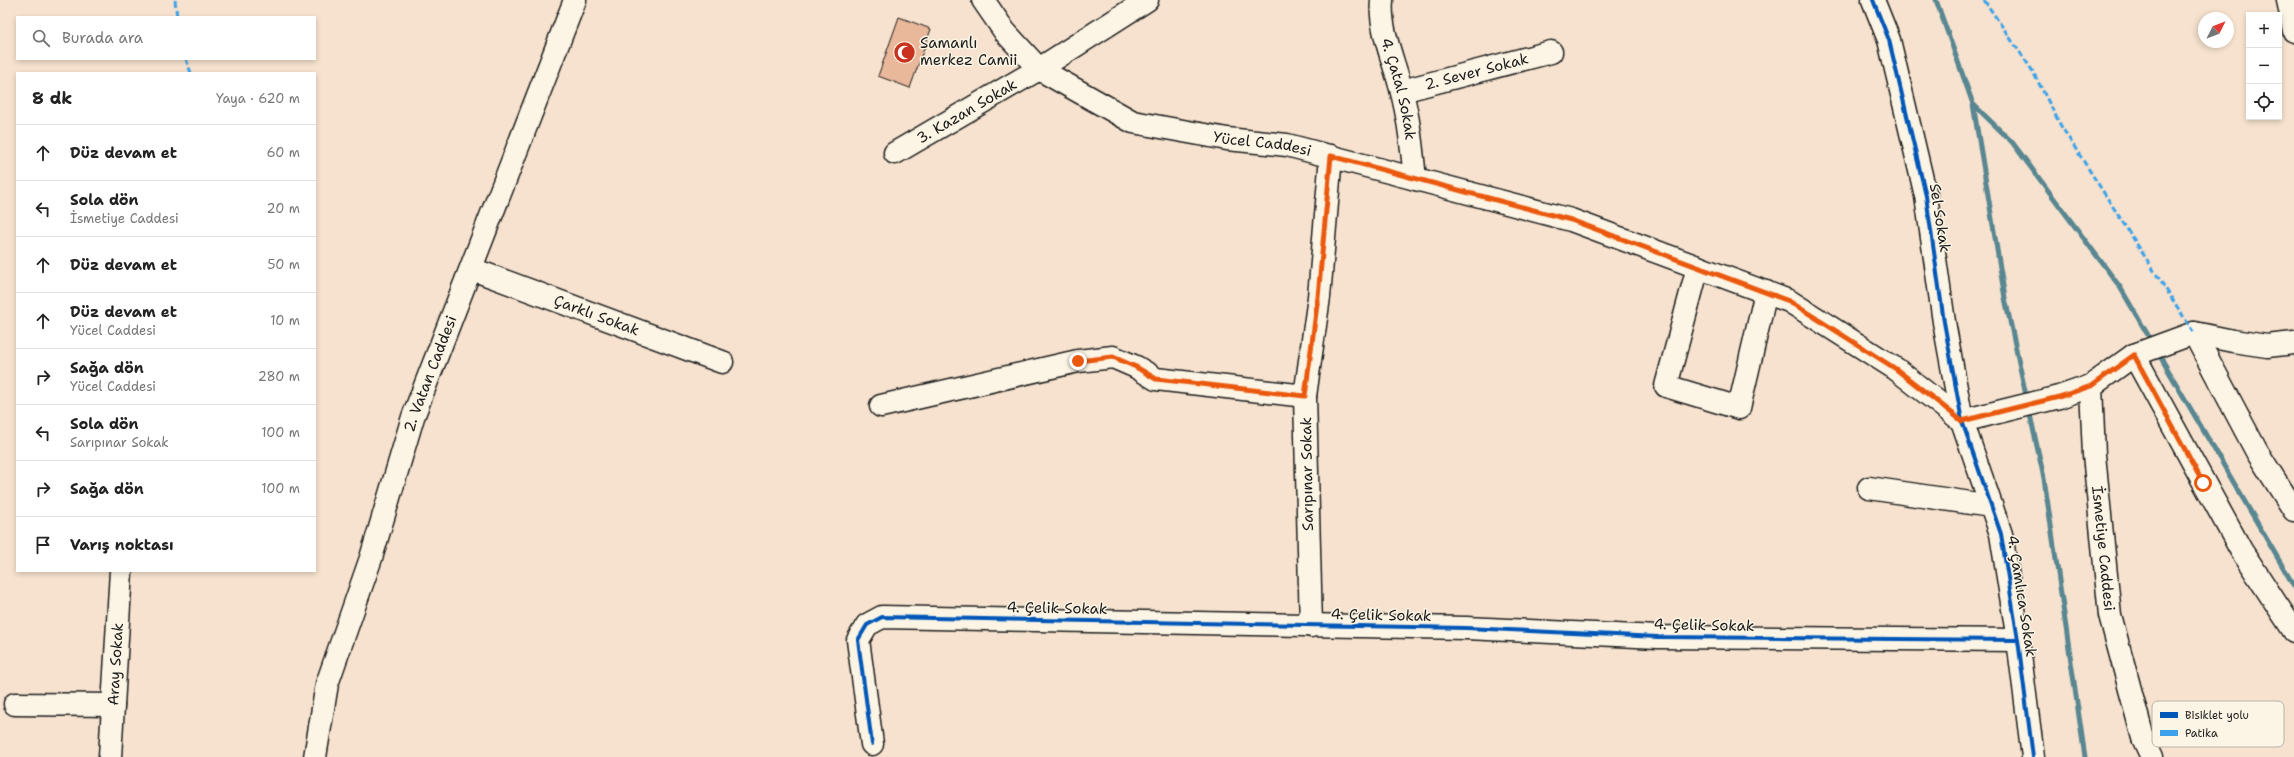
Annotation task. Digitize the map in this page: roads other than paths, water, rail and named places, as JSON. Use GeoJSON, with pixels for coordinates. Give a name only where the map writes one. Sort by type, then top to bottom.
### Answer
{"type":"FeatureCollection","features":[{"type":"Feature","properties":{"kind":"street","name":"2. Vatan Caddesi"},"geometry":{"type":"LineString","coordinates":[[316,757],[327,684],[371,558],[413,417],[472,269],[575,0]]}},
{"type":"Feature","properties":{"kind":"street","name":"Yücel Caddesi"},"geometry":{"type":"LineString","coordinates":[[983,0],[1005,32],[1039,69],[1133,122],[1227,139],[1287,145],[1571,220],[1789,301],[1896,369],[1962,421]]}},
{"type":"Feature","properties":{"kind":"street","name":"3. Kazan Sokak"},"geometry":{"type":"LineString","coordinates":[[894,153],[1039,69],[1147,0]]}},
{"type":"Feature","properties":{"kind":"street","name":"4. Çatal Sokak"},"geometry":{"type":"LineString","coordinates":[[1382,0],[1381,13],[1402,91],[1412,142],[1415,179]]}},
{"type":"Feature","properties":{"kind":"street","name":"Sel Sokak"},"geometry":{"type":"LineString","coordinates":[[1872,0],[1889,40],[1926,196],[1944,322],[1962,421]]}},
{"type":"Feature","properties":{"kind":"street"},"geometry":{"type":"LineString","coordinates":[[2288,0],[2294,31]]}},
{"type":"Feature","properties":{"kind":"street","name":"2. Sever Sokak"},"geometry":{"type":"LineString","coordinates":[[1402,91],[1551,52]]}},
{"type":"Feature","properties":{"kind":"street","name":"Sarıpınar Sokak"},"geometry":{"type":"LineString","coordinates":[[1311,626],[1305,396],[1318,297],[1331,156]]}},
{"type":"Feature","properties":{"kind":"street"},"geometry":{"type":"LineString","coordinates":[[1698,267],[1666,386],[1739,408],[1766,292]]}},
{"type":"Feature","properties":{"kind":"street","name":"Çarklı Sokak"},"geometry":{"type":"LineString","coordinates":[[472,269],[722,362]]}},
{"type":"Feature","properties":{"kind":"street"},"geometry":{"type":"LineString","coordinates":[[1962,421],[2059,397],[2091,386],[2134,355],[2194,333],[2233,342],[2267,346],[2294,343]]}},
{"type":"Feature","properties":{"kind":"street"},"geometry":{"type":"LineString","coordinates":[[2194,333],[2257,452],[2294,510]]}},
{"type":"Feature","properties":{"kind":"street"},"geometry":{"type":"LineString","coordinates":[[2134,355],[2241,550],[2294,630]]}},
{"type":"Feature","properties":{"kind":"street"},"geometry":{"type":"LineString","coordinates":[[881,406],[1078,361],[1113,357],[1136,367],[1156,379],[1305,396]]}},
{"type":"Feature","properties":{"kind":"street","name":"İsmetiye Caddesi"},"geometry":{"type":"LineString","coordinates":[[2091,386],[2094,455],[2110,616],[2145,751]]}},
{"type":"Feature","properties":{"kind":"street","name":"4. Çamlıca Sokak"},"geometry":{"type":"LineString","coordinates":[[1962,421],[2001,534],[2018,640],[2032,757]]}},
{"type":"Feature","properties":{"kind":"street"},"geometry":{"type":"LineString","coordinates":[[1869,488],[1992,506]]}},
{"type":"Feature","properties":{"kind":"street","name":"Aray Sokak"},"geometry":{"type":"LineString","coordinates":[[110,757],[121,572]]}},
{"type":"Feature","properties":{"kind":"street","name":"4. Çelik Sokak"},"geometry":{"type":"LineString","coordinates":[[872,744],[858,640],[867,625],[882,617],[1466,628],[1658,637],[2018,640]]}},
{"type":"Feature","properties":{"kind":"street"},"geometry":{"type":"LineString","coordinates":[[15,704],[113,705]]}},
{"type":"Feature","properties":{"kind":"waterway"},"geometry":{"type":"LineString","coordinates":[[1936,0],[1973,104],[2005,298],[2027,400]]}},
{"type":"Feature","properties":{"kind":"waterway"},"geometry":{"type":"LineString","coordinates":[[1973,104],[2012,142],[2120,287],[2152,342]]}},
{"type":"Feature","properties":{"kind":"waterway"},"geometry":{"type":"LineString","coordinates":[[2157,351],[2294,586]]}},
{"type":"Feature","properties":{"kind":"waterway"},"geometry":{"type":"LineString","coordinates":[[2029,410],[2044,478],[2085,757]]}},
{"type":"Feature","properties":{"kind":"place","name":"Samanlı merkez Camii"},"geometry":{"type":"Point","coordinates":[905,52]}}]}
